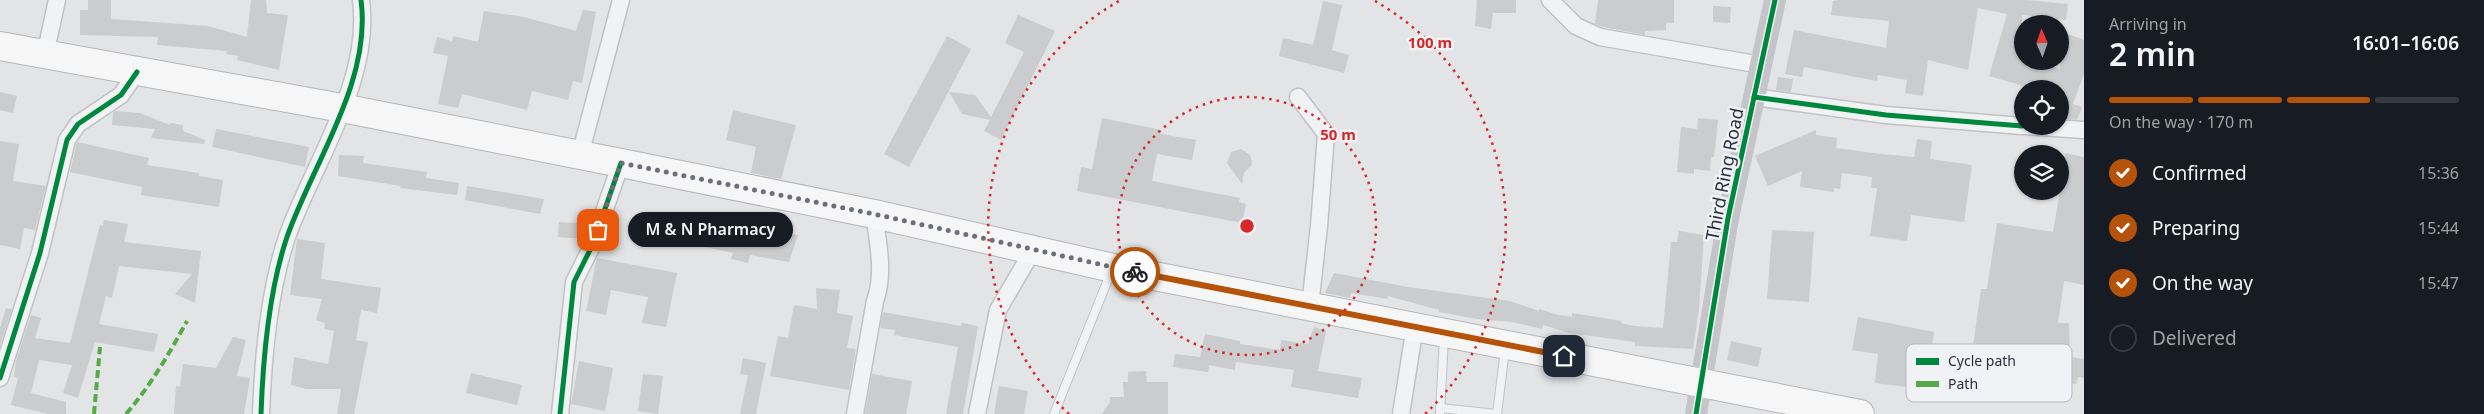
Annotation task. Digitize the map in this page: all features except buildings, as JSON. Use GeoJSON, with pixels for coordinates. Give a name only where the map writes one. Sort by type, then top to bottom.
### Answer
{"type":"FeatureCollection","features":[{"type":"Feature","properties":{"kind":"highway"},"geometry":{"type":"LineString","coordinates":[[0,46],[342,108],[621,163],[874,214],[1113,268],[1860,414]]}},
{"type":"Feature","properties":{"kind":"street"},"geometry":{"type":"LineString","coordinates":[[46,55],[57,0]]}},
{"type":"Feature","properties":{"kind":"street"},"geometry":{"type":"LineString","coordinates":[[261,414],[273,288],[287,237],[342,108],[358,64],[364,16],[361,0]]}},
{"type":"Feature","properties":{"kind":"street"},"geometry":{"type":"LineString","coordinates":[[580,155],[621,0]]}},
{"type":"Feature","properties":{"kind":"street"},"geometry":{"type":"LineString","coordinates":[[1550,0],[1576,26],[1600,37],[1761,65]]}},
{"type":"Feature","properties":{"kind":"street","name":"Third Ring Road"},"geometry":{"type":"LineString","coordinates":[[1696,414],[1728,218],[1761,65],[1771,2]]}},
{"type":"Feature","properties":{"kind":"street"},"geometry":{"type":"LineString","coordinates":[[0,378],[40,253],[67,140],[78,124],[121,95],[137,72]]}},
{"type":"Feature","properties":{"kind":"street"},"geometry":{"type":"LineString","coordinates":[[1298,97],[1326,134],[1319,226],[1310,306]]}},
{"type":"Feature","properties":{"kind":"street"},"geometry":{"type":"LineString","coordinates":[[1754,97],[1886,116],[2014,125]]}},
{"type":"Feature","properties":{"kind":"street"},"geometry":{"type":"LineString","coordinates":[[2069,126],[2083,126]]}},
{"type":"Feature","properties":{"kind":"street"},"geometry":{"type":"LineString","coordinates":[[560,414],[574,282],[592,246],[621,163]]}},
{"type":"Feature","properties":{"kind":"street"},"geometry":{"type":"LineString","coordinates":[[855,414],[875,301],[879,290],[879,243],[874,214]]}},
{"type":"Feature","properties":{"kind":"street"},"geometry":{"type":"LineString","coordinates":[[977,414],[998,310],[1033,250]]}},
{"type":"Feature","properties":{"kind":"street"},"geometry":{"type":"LineString","coordinates":[[1401,414],[1415,326]]}},
{"type":"Feature","properties":{"kind":"lane"},"geometry":{"type":"LineString","coordinates":[[1054,414],[1113,268]]}},
{"type":"Feature","properties":{"kind":"lane"},"geometry":{"type":"LineString","coordinates":[[1444,332],[1440,411],[1497,414],[1505,344]]}},
{"type":"Feature","properties":{"kind":"marked path"},"geometry":{"type":"LineString","coordinates":[[126,414],[144,392],[187,321]]}},
{"type":"Feature","properties":{"kind":"marked path"},"geometry":{"type":"LineString","coordinates":[[94,414],[100,347]]}},
{"type":"Feature","properties":{"kind":"cycle path"},"geometry":{"type":"LineString","coordinates":[[261,414],[268,324],[281,258],[298,209],[338,121],[349,91],[358,61],[362,30],[361,0]]}},
{"type":"Feature","properties":{"kind":"cycle path"},"geometry":{"type":"LineString","coordinates":[[1696,414],[1728,218],[1775,0]]}},
{"type":"Feature","properties":{"kind":"cycle path"},"geometry":{"type":"LineString","coordinates":[[0,378],[40,253],[67,140],[78,124],[121,95],[137,72]]}},
{"type":"Feature","properties":{"kind":"cycle path"},"geometry":{"type":"LineString","coordinates":[[1754,97],[1886,115],[2014,125]]}},
{"type":"Feature","properties":{"kind":"cycle path"},"geometry":{"type":"LineString","coordinates":[[560,414],[574,282],[592,246],[621,163]]}},
{"type":"Feature","properties":{"kind":"way so far"},"geometry":{"type":"LineString","coordinates":[[598,230],[621,163],[874,214],[1135,272]]}},
{"type":"Feature","properties":{"kind":"place","name":"M & N Pharmacy"},"geometry":{"type":"Point","coordinates":[598,230]}},
{"type":"Feature","properties":{"kind":"route"},"geometry":{"type":"LineString","coordinates":[[1135,272],[1564,356]]}}]}
